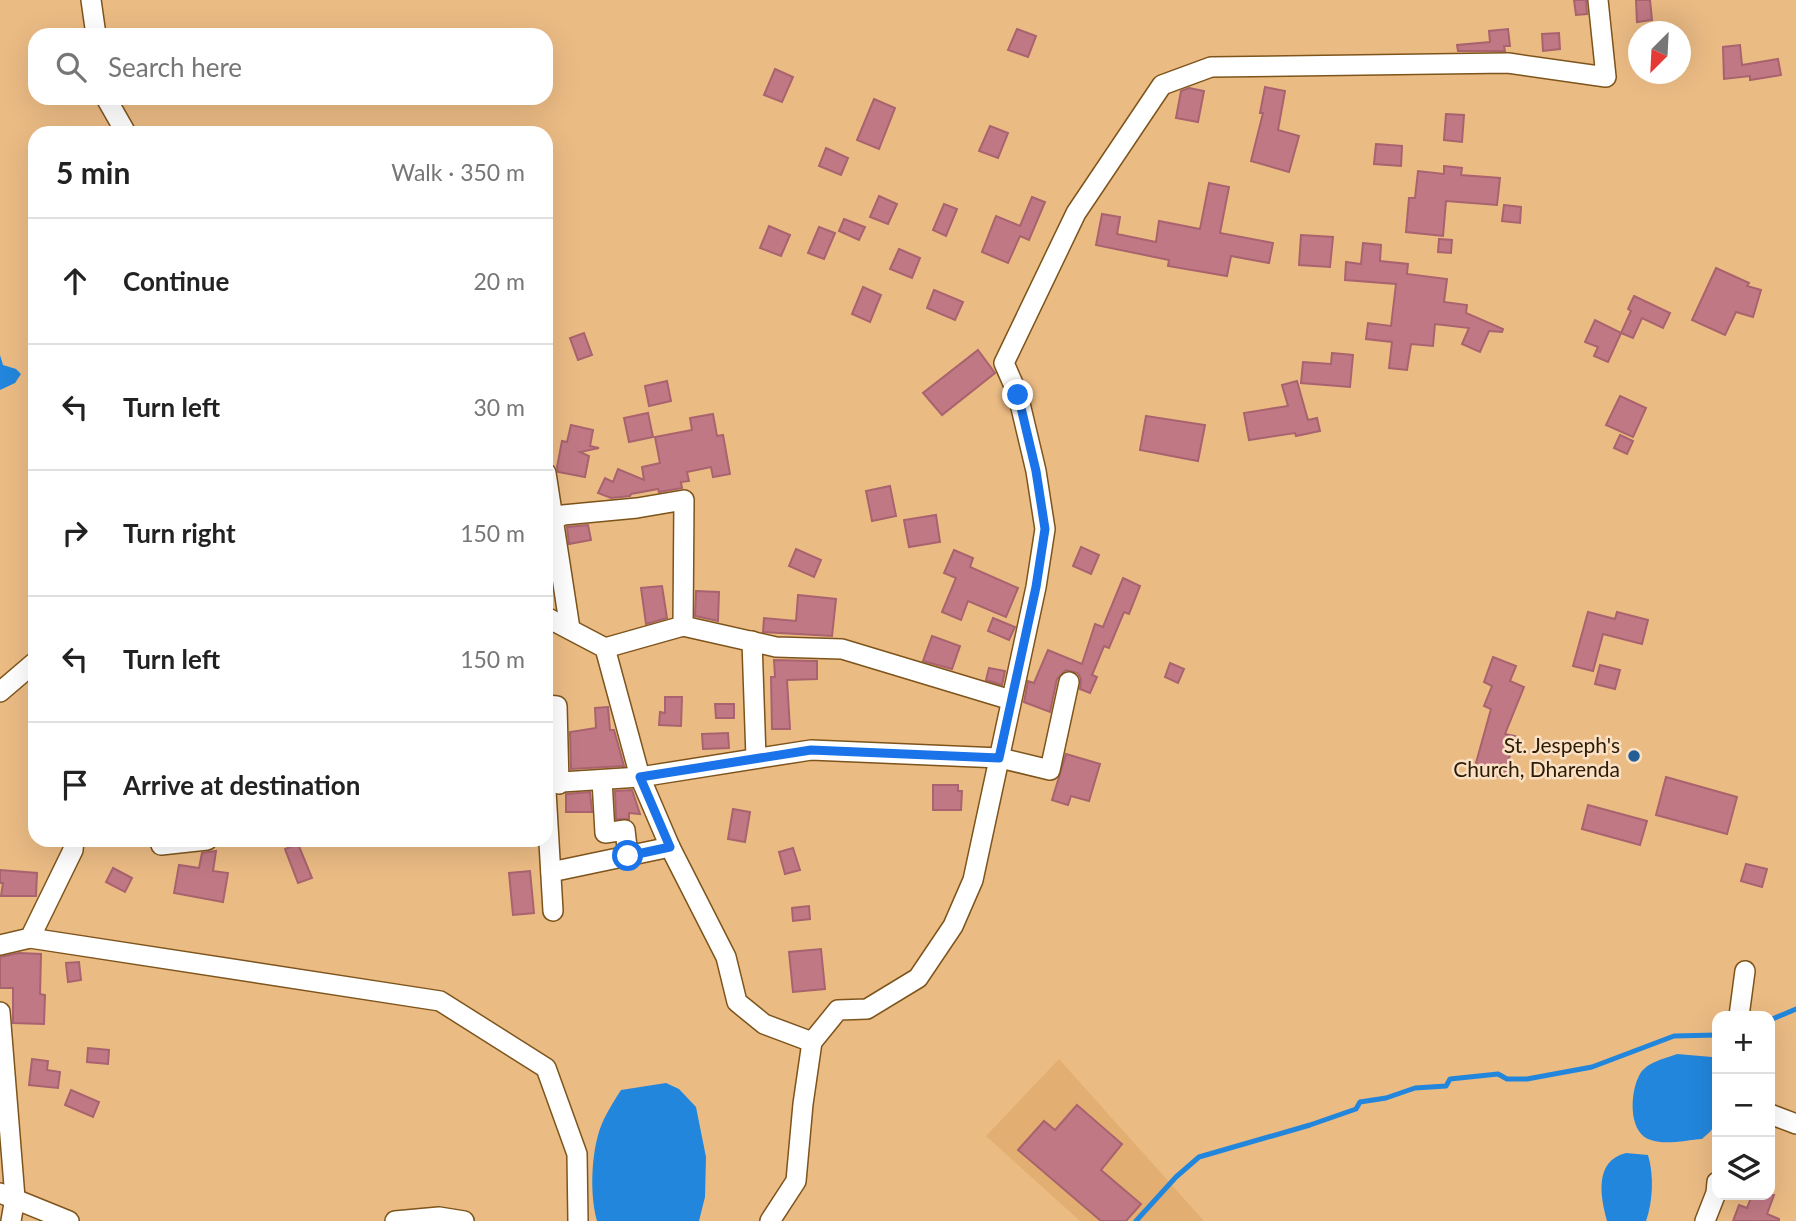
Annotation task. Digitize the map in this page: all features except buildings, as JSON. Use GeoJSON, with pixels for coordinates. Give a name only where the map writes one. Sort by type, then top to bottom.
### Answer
{"type":"FeatureCollection","features":[{"type":"Feature","properties":{"kind":"street"},"geometry":{"type":"LineString","coordinates":[[91,0],[95,28]]}},
{"type":"Feature","properties":{"kind":"street"},"geometry":{"type":"LineString","coordinates":[[770,1221],[796,1181],[812,1042],[838,1010],[867,1009],[918,978],[953,926],[972,880],[1036,587],[1045,529],[1036,471],[1018,395],[1004,363],[1076,213],[1162,85],[1211,67],[1508,63],[1606,77],[1598,0]]}},
{"type":"Feature","properties":{"kind":"street"},"geometry":{"type":"LineString","coordinates":[[110,105],[122,126]]}},
{"type":"Feature","properties":{"kind":"street"},"geometry":{"type":"LineString","coordinates":[[553,521],[563,515],[637,508],[684,500],[683,626]]}},
{"type":"Feature","properties":{"kind":"street"},"geometry":{"type":"LineString","coordinates":[[553,544],[569,629]]}},
{"type":"Feature","properties":{"kind":"street"},"geometry":{"type":"LineString","coordinates":[[553,621],[605,648],[683,626],[776,647],[842,649],[1011,700]]}},
{"type":"Feature","properties":{"kind":"street"},"geometry":{"type":"LineString","coordinates":[[752,641],[756,758]]}},
{"type":"Feature","properties":{"kind":"street"},"geometry":{"type":"LineString","coordinates":[[605,648],[640,777],[670,847],[726,957],[737,1002],[764,1024],[812,1042]]}},
{"type":"Feature","properties":{"kind":"street"},"geometry":{"type":"LineString","coordinates":[[0,692],[28,668]]}},
{"type":"Feature","properties":{"kind":"street"},"geometry":{"type":"LineString","coordinates":[[553,786],[640,777],[811,750],[999,758],[1050,770],[1069,682]]}},
{"type":"Feature","properties":{"kind":"street"},"geometry":{"type":"LineString","coordinates":[[553,706],[557,706],[553,729]]}},
{"type":"Feature","properties":{"kind":"street"},"geometry":{"type":"LineString","coordinates":[[602,780],[605,833],[625,830],[628,856]]}},
{"type":"Feature","properties":{"kind":"street"},"geometry":{"type":"LineString","coordinates":[[30,938],[73,847]]}},
{"type":"Feature","properties":{"kind":"street"},"geometry":{"type":"LineString","coordinates":[[551,847],[553,911]]}},
{"type":"Feature","properties":{"kind":"street"},"geometry":{"type":"LineString","coordinates":[[551,872],[670,847]]}},
{"type":"Feature","properties":{"kind":"street"},"geometry":{"type":"LineString","coordinates":[[0,945],[30,938],[440,1001],[545,1068],[577,1154],[578,1221]]}},
{"type":"Feature","properties":{"kind":"street"},"geometry":{"type":"LineString","coordinates":[[1740,1011],[1745,971]]}},
{"type":"Feature","properties":{"kind":"street"},"geometry":{"type":"LineString","coordinates":[[0,1012],[7,1196],[11,1221]]}},
{"type":"Feature","properties":{"kind":"street"},"geometry":{"type":"LineString","coordinates":[[1775,1116],[1796,1124]]}},
{"type":"Feature","properties":{"kind":"street"},"geometry":{"type":"LineString","coordinates":[[7,1196],[69,1221]]}},
{"type":"Feature","properties":{"kind":"street"},"geometry":{"type":"LineString","coordinates":[[1705,1221],[1713,1200]]}},
{"type":"Feature","properties":{"kind":"street"},"geometry":{"type":"LineString","coordinates":[[395,1221],[439,1217],[464,1221]]}},
{"type":"Feature","properties":{"kind":"shaded area"},"geometry":{"type":"Polygon","coordinates":[[[1059,1059],[1204,1221],[1080,1221],[986,1136],[1059,1059]]]}},
{"type":"Feature","properties":{"kind":"water"},"geometry":{"type":"Polygon","coordinates":[[[0,355],[3,365],[16,369],[21,374],[15,383],[0,390],[0,355]]]}},
{"type":"Feature","properties":{"kind":"water"},"geometry":{"type":"Polygon","coordinates":[[[1677,1054],[1712,1057],[1712,1130],[1702,1139],[1654,1141],[1648,1139],[1637,1127],[1633,1109],[1634,1090],[1643,1070],[1656,1061],[1677,1054]]]}},
{"type":"Feature","properties":{"kind":"water"},"geometry":{"type":"Polygon","coordinates":[[[666,1083],[679,1089],[696,1107],[706,1157],[705,1197],[699,1221],[597,1221],[594,1210],[593,1170],[596,1142],[604,1119],[621,1090],[666,1083]]]}},
{"type":"Feature","properties":{"kind":"water"},"geometry":{"type":"Polygon","coordinates":[[[1626,1153],[1648,1155],[1652,1188],[1646,1221],[1607,1221],[1601,1191],[1604,1171],[1616,1157],[1626,1153]]]}},
{"type":"Feature","properties":{"kind":"waterway"},"geometry":{"type":"LineString","coordinates":[[1775,1018],[1796,1009]]}},
{"type":"Feature","properties":{"kind":"waterway"},"geometry":{"type":"LineString","coordinates":[[1136,1221],[1176,1177],[1199,1157],[1310,1125],[1356,1109],[1360,1102],[1386,1098],[1415,1088],[1446,1086],[1450,1079],[1498,1074],[1507,1079],[1527,1079],[1592,1067],[1674,1036],[1712,1035]]}},
{"type":"Feature","properties":{"kind":"place","name":"St. Jespeph's Church, Dharenda"},"geometry":{"type":"Point","coordinates":[1634,756]}},
{"type":"Feature","properties":{"kind":"route"},"geometry":{"type":"LineString","coordinates":[[628,856],[670,847],[640,777],[811,750],[999,758],[1036,587],[1045,529],[1036,471],[1018,395]]}}]}
